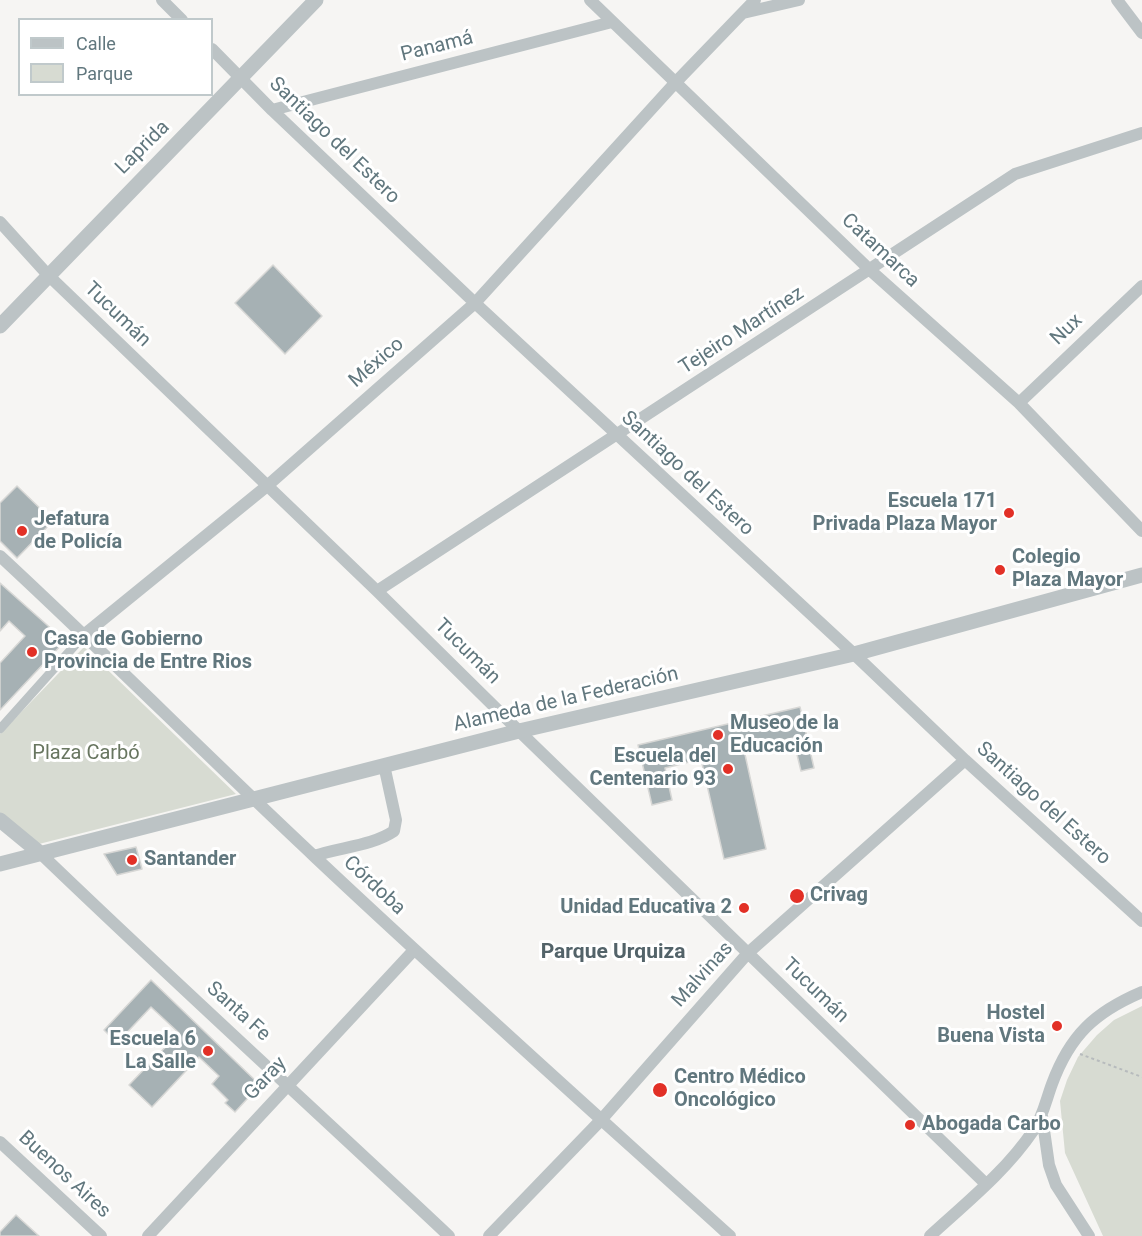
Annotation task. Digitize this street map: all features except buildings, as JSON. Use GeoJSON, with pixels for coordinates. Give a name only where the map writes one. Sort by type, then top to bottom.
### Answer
{"type":"FeatureCollection","features":[{"type":"Feature","properties":{"kind":"street"},"geometry":{"type":"LineString","coordinates":[[162,0],[180,18]]}},
{"type":"Feature","properties":{"kind":"street","name":"Laprida"},"geometry":{"type":"LineString","coordinates":[[0,326],[242,79],[316,0]]}},
{"type":"Feature","properties":{"kind":"street","name":"Catamarca"},"geometry":{"type":"LineString","coordinates":[[590,0],[870,270],[1019,403],[1142,531]]}},
{"type":"Feature","properties":{"kind":"street","name":"México"},"geometry":{"type":"LineString","coordinates":[[0,729],[85,634],[267,486],[475,303],[675,83],[755,0]]}},
{"type":"Feature","properties":{"kind":"street"},"geometry":{"type":"LineString","coordinates":[[743,13],[799,0]]}},
{"type":"Feature","properties":{"kind":"street"},"geometry":{"type":"LineString","coordinates":[[1117,0],[1142,33]]}},
{"type":"Feature","properties":{"kind":"street","name":"Panamá"},"geometry":{"type":"LineString","coordinates":[[272,110],[612,22]]}},
{"type":"Feature","properties":{"kind":"street","name":"Santiago del Estero"},"geometry":{"type":"LineString","coordinates":[[213,50],[272,110],[475,303],[854,654],[965,760],[1142,921]]}},
{"type":"Feature","properties":{"kind":"street","name":"Tejeiro Martínez"},"geometry":{"type":"LineString","coordinates":[[377,591],[1015,174],[1142,133]]}},
{"type":"Feature","properties":{"kind":"street","name":"Tucumán"},"geometry":{"type":"LineString","coordinates":[[0,222],[48,275],[377,591],[986,1184]]}},
{"type":"Feature","properties":{"kind":"street","name":"Nux"},"geometry":{"type":"LineString","coordinates":[[1019,403],[1142,286]]}},
{"type":"Feature","properties":{"kind":"street","name":"Córdoba"},"geometry":{"type":"LineString","coordinates":[[0,556],[85,634],[254,800],[414,950],[730,1236]]}},
{"type":"Feature","properties":{"kind":"street","name":"Alameda de la Federación"},"geometry":{"type":"LineString","coordinates":[[0,864],[519,731],[854,654],[1142,575]]}},
{"type":"Feature","properties":{"kind":"street","name":"Malvinas"},"geometry":{"type":"LineString","coordinates":[[489,1236],[602,1120],[748,953],[965,760]]}},
{"type":"Feature","properties":{"kind":"street"},"geometry":{"type":"LineString","coordinates":[[314,856],[333,849],[383,838],[394,831],[396,820],[384,765]]}},
{"type":"Feature","properties":{"kind":"street","name":"Santa Fe"},"geometry":{"type":"LineString","coordinates":[[0,820],[40,853],[177,985],[287,1084],[449,1236]]}},
{"type":"Feature","properties":{"kind":"street","name":"Garay"},"geometry":{"type":"LineString","coordinates":[[148,1236],[414,950]]}},
{"type":"Feature","properties":{"kind":"street"},"geometry":{"type":"LineString","coordinates":[[930,1236],[1016,1153],[1042,1116],[1053,1082],[1068,1050],[1084,1027],[1104,1011],[1142,992]]}},
{"type":"Feature","properties":{"kind":"street"},"geometry":{"type":"LineString","coordinates":[[1042,1116],[1049,1165],[1056,1185],[1089,1236]]}},
{"type":"Feature","properties":{"kind":"street","name":"Buenos Aires"},"geometry":{"type":"LineString","coordinates":[[0,1142],[101,1236]]}},
{"type":"Feature","properties":{"kind":"path"},"geometry":{"type":"LineString","coordinates":[[1068,1050],[1142,1077]]}},
{"type":"Feature","properties":{"kind":"green space","name":"Plaza Carbó"},"geometry":{"type":"Polygon","coordinates":[[[84,647],[236,794],[35,845],[0,813],[0,734],[84,647]]]}},
{"type":"Feature","properties":{"kind":"green space"},"geometry":{"type":"Polygon","coordinates":[[[1142,1006],[1142,1236],[1103,1236],[1065,1153],[1060,1101],[1078,1057],[1114,1020],[1142,1006]]]}},
{"type":"Feature","properties":{"kind":"place","name":"Escuela 171 Privada Plaza Mayor"},"geometry":{"type":"Point","coordinates":[1009,513]}},
{"type":"Feature","properties":{"kind":"place","name":"Jefatura de Policía"},"geometry":{"type":"Point","coordinates":[22,531]}},
{"type":"Feature","properties":{"kind":"place","name":"Colegio Plaza Mayor"},"geometry":{"type":"Point","coordinates":[1000,570]}},
{"type":"Feature","properties":{"kind":"place","name":"Casa de Gobierno Provincia de Entre Rios"},"geometry":{"type":"Point","coordinates":[32,652]}},
{"type":"Feature","properties":{"kind":"place","name":"Museo de la Educación"},"geometry":{"type":"Point","coordinates":[718,735]}},
{"type":"Feature","properties":{"kind":"place","name":"Escuela del Centenario 93"},"geometry":{"type":"Point","coordinates":[728,769]}},
{"type":"Feature","properties":{"kind":"place","name":"Santander"},"geometry":{"type":"Point","coordinates":[132,860]}},
{"type":"Feature","properties":{"kind":"place","name":"Crivag"},"geometry":{"type":"Point","coordinates":[797,896]}},
{"type":"Feature","properties":{"kind":"place","name":"Unidad Educativa 2"},"geometry":{"type":"Point","coordinates":[744,908]}},
{"type":"Feature","properties":{"kind":"place","name":"Hostel Buena Vista"},"geometry":{"type":"Point","coordinates":[1057,1026]}},
{"type":"Feature","properties":{"kind":"place","name":"Escuela 6 La Salle"},"geometry":{"type":"Point","coordinates":[208,1051]}},
{"type":"Feature","properties":{"kind":"place","name":"Centro Médico Oncológico"},"geometry":{"type":"Point","coordinates":[660,1090]}},
{"type":"Feature","properties":{"kind":"place","name":"Abogada Carbo"},"geometry":{"type":"Point","coordinates":[910,1125]}},
{"type":"Feature","properties":{"kind":"district","name":"Parque Urquiza"},"geometry":{"type":"Point","coordinates":[613,953]}}]}
